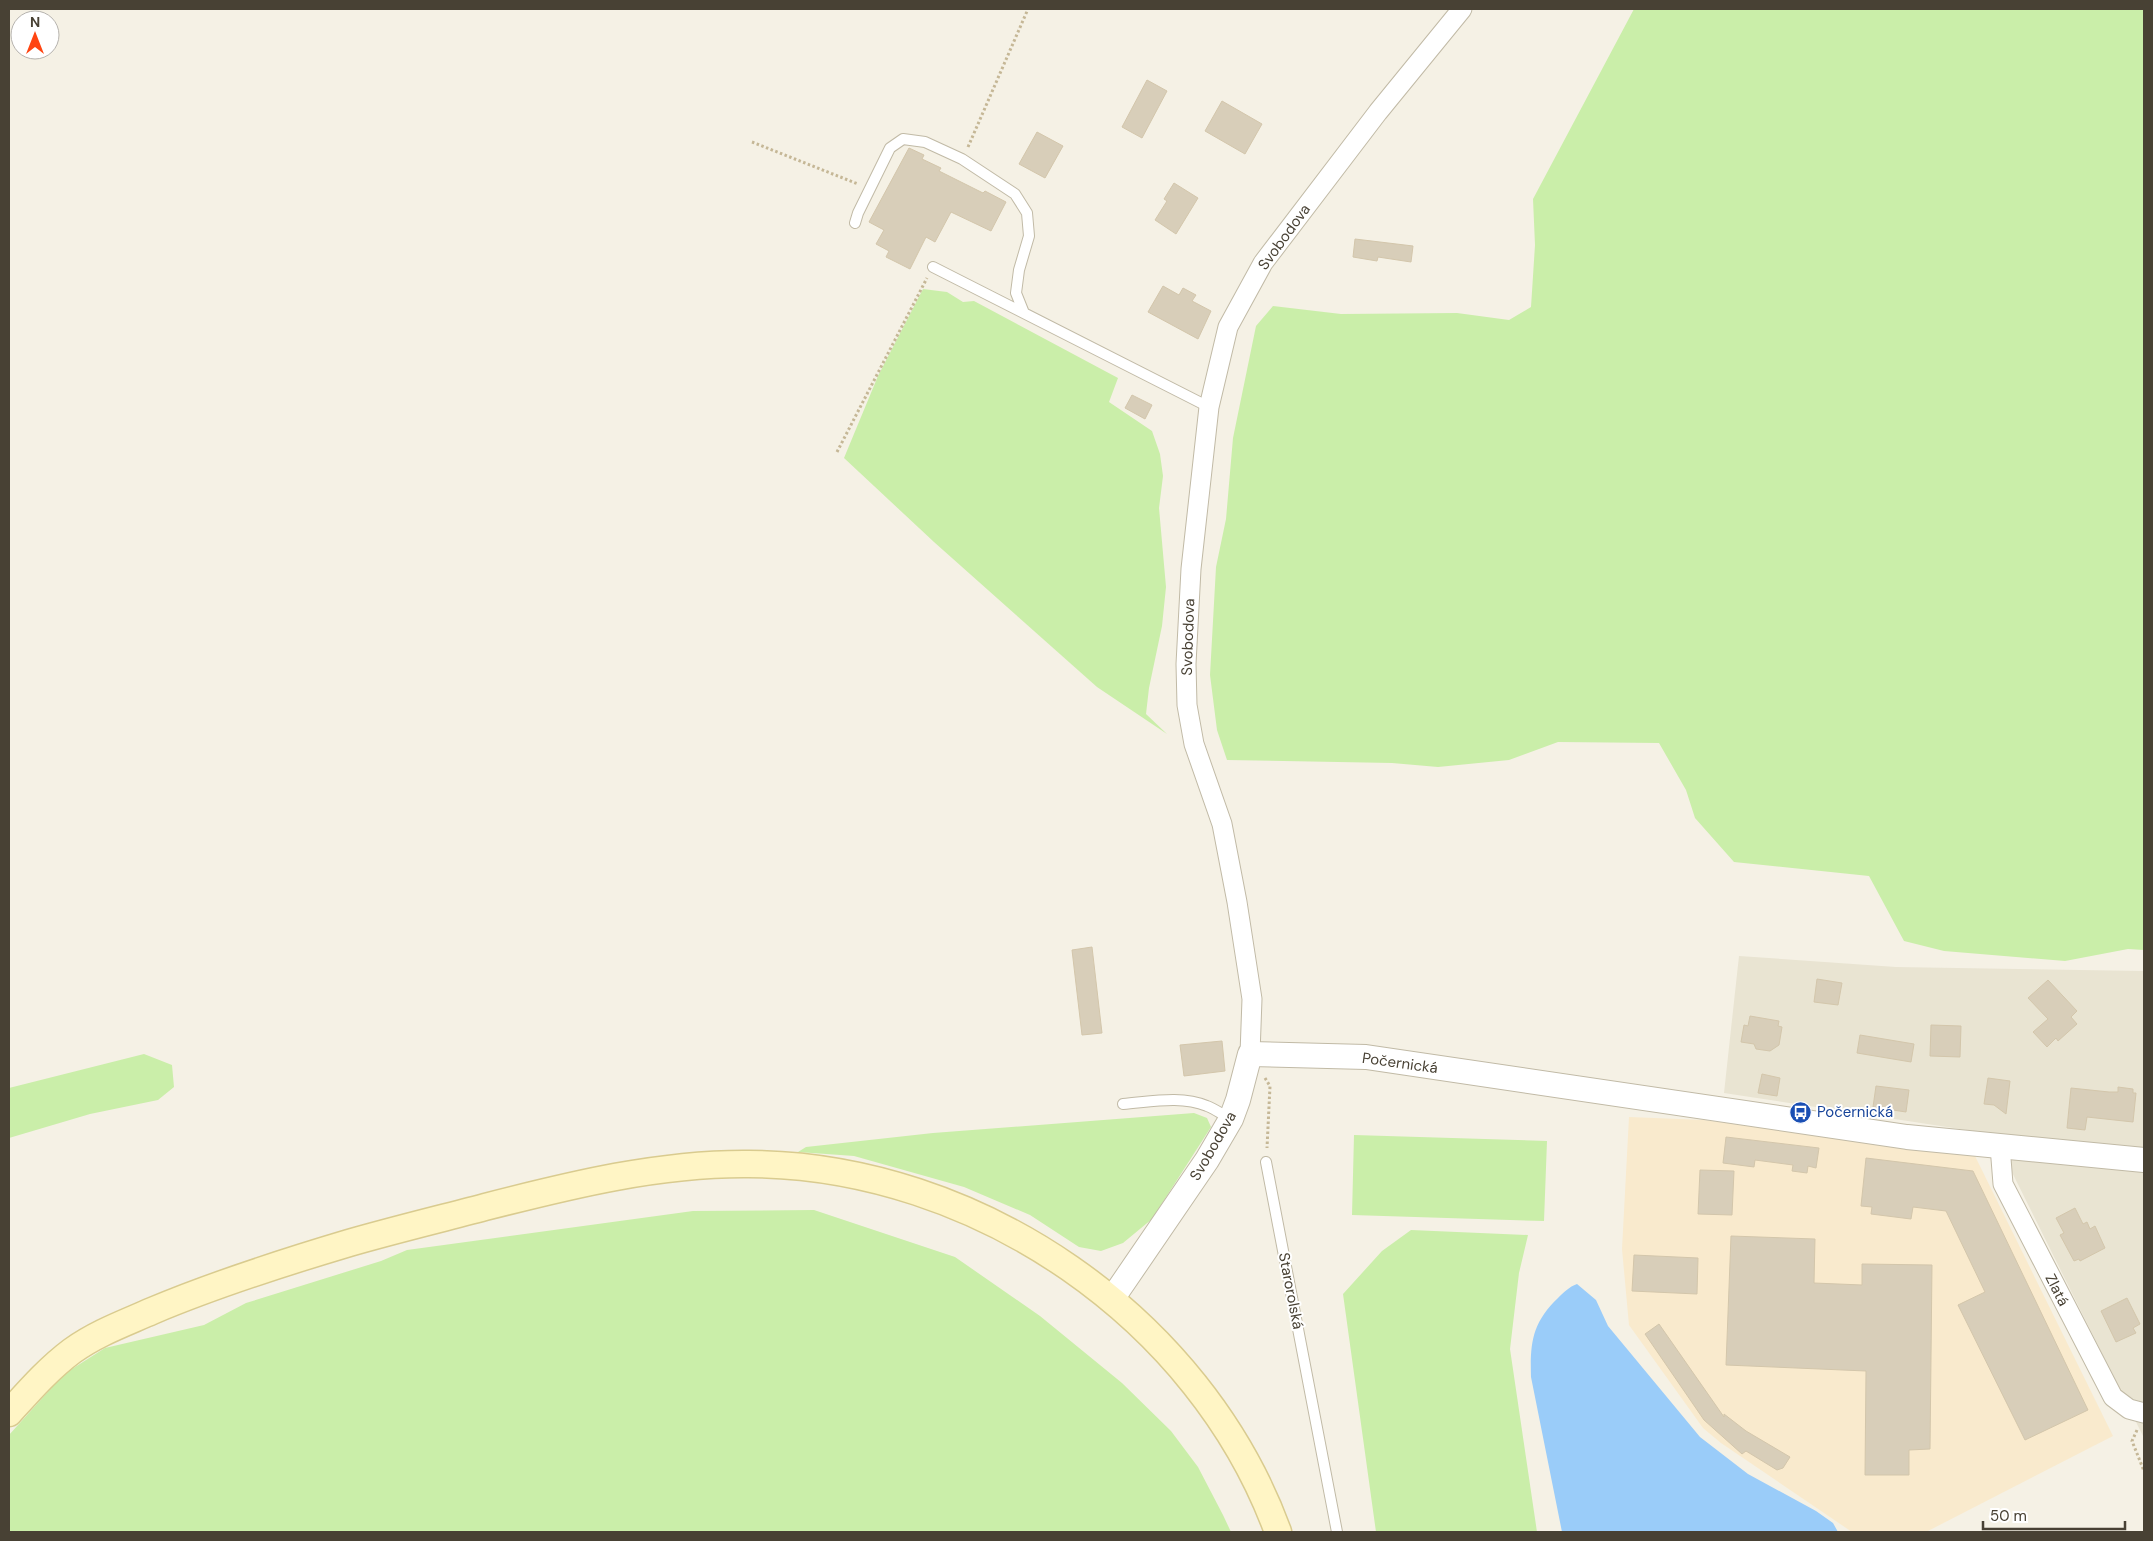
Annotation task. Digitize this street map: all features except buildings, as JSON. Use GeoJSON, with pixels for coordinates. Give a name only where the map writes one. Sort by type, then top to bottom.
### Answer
{"type":"FeatureCollection","features":[{"type":"Feature","properties":{"kind":"main road"},"geometry":{"type":"LineString","coordinates":[[9,1413],[42,1376],[75,1349],[109,1329],[185,1297],[270,1267],[400,1229],[560,1188],[676,1168],[748,1164],[791,1166],[841,1173],[916,1192],[955,1207],[1025,1241],[1112,1300],[1168,1352],[1214,1410],[1250,1469],[1278,1532]]}},
{"type":"Feature","properties":{"kind":"street","name":"Svobodova"},"geometry":{"type":"LineString","coordinates":[[1112,1300],[1207,1160],[1231,1120],[1250,1054],[1252,999],[1237,902],[1222,824],[1194,744],[1187,705],[1186,664],[1191,568],[1209,407],[1228,327],[1263,263],[1378,112],[1462,9]]}},
{"type":"Feature","properties":{"kind":"street","name":"Počernická"},"geometry":{"type":"LineString","coordinates":[[1250,1054],[1366,1057],[1907,1137],[2144,1160]]}},
{"type":"Feature","properties":{"kind":"street","name":"Zlatá"},"geometry":{"type":"LineString","coordinates":[[2000,1146],[2003,1184],[2113,1397],[2142,1418]]}},
{"type":"Feature","properties":{"kind":"lane"},"geometry":{"type":"LineString","coordinates":[[855,223],[890,148],[903,139],[926,142],[962,159],[1015,194],[1028,212],[1029,236],[1019,270],[1016,293],[1024,313]]}},
{"type":"Feature","properties":{"kind":"lane"},"geometry":{"type":"LineString","coordinates":[[933,266],[1209,407]]}},
{"type":"Feature","properties":{"kind":"lane"},"geometry":{"type":"LineString","coordinates":[[1123,1104],[1170,1101],[1192,1102],[1207,1106],[1231,1120]]}},
{"type":"Feature","properties":{"kind":"lane","name":"Starorolská"},"geometry":{"type":"LineString","coordinates":[[1266,1162],[1337,1532]]}},
{"type":"Feature","properties":{"kind":"path"},"geometry":{"type":"LineString","coordinates":[[962,159],[1028,9]]}},
{"type":"Feature","properties":{"kind":"path"},"geometry":{"type":"LineString","coordinates":[[752,142],[870,189]]}},
{"type":"Feature","properties":{"kind":"path"},"geometry":{"type":"LineString","coordinates":[[838,452],[933,266]]}},
{"type":"Feature","properties":{"kind":"path"},"geometry":{"type":"LineString","coordinates":[[1250,1054],[1270,1086],[1266,1162]]}},
{"type":"Feature","properties":{"kind":"path"},"geometry":{"type":"LineString","coordinates":[[2142,1418],[2132,1441],[2144,1471]]}},
{"type":"Feature","properties":{"kind":"shaded area"},"geometry":{"type":"Polygon","coordinates":[[[1739,956],[1896,967],[2144,971],[2144,1438],[1993,1134],[1724,1093],[1739,956]]]}},
{"type":"Feature","properties":{"kind":"shaded area"},"geometry":{"type":"Polygon","coordinates":[[[1629,1117],[1704,1120],[1974,1154],[2113,1436],[1926,1532],[1852,1532],[1721,1443],[1703,1428],[1629,1325],[1622,1249],[1629,1117]]]}},
{"type":"Feature","properties":{"kind":"green space"},"geometry":{"type":"Polygon","coordinates":[[[1634,9],[2144,9],[2144,950],[2128,949],[2065,961],[1944,951],[1904,941],[1869,876],[1734,862],[1695,818],[1686,790],[1659,743],[1558,742],[1509,760],[1438,767],[1392,763],[1227,760],[1217,730],[1210,675],[1216,567],[1226,519],[1233,438],[1256,326],[1273,306],[1341,314],[1457,313],[1509,320],[1531,307],[1535,245],[1533,199],[1634,9]]]}},
{"type":"Feature","properties":{"kind":"green space"},"geometry":{"type":"Polygon","coordinates":[[[923,289],[947,292],[963,302],[974,301],[1118,378],[1109,402],[1152,431],[1160,454],[1163,476],[1159,508],[1166,587],[1162,626],[1149,688],[1146,714],[1167,734],[1097,687],[934,542],[844,458],[878,376],[923,289]]]}},
{"type":"Feature","properties":{"kind":"green space"},"geometry":{"type":"Polygon","coordinates":[[[144,1054],[172,1065],[174,1087],[158,1100],[90,1114],[9,1138],[9,1088],[144,1054]]]}},
{"type":"Feature","properties":{"kind":"green space"},"geometry":{"type":"Polygon","coordinates":[[[1194,1113],[1207,1118],[1211,1127],[1152,1219],[1123,1243],[1101,1251],[1079,1247],[1030,1215],[964,1187],[854,1156],[798,1152],[806,1147],[933,1133],[1194,1113]]]}},
{"type":"Feature","properties":{"kind":"green space"},"geometry":{"type":"Polygon","coordinates":[[[1354,1135],[1547,1141],[1544,1221],[1352,1215],[1354,1135]]]}},
{"type":"Feature","properties":{"kind":"green space"},"geometry":{"type":"Polygon","coordinates":[[[814,1210],[955,1257],[1040,1316],[1122,1383],[1171,1431],[1198,1467],[1231,1532],[9,1532],[9,1435],[64,1374],[105,1348],[204,1325],[246,1303],[381,1261],[407,1250],[693,1211],[814,1210]]]}},
{"type":"Feature","properties":{"kind":"green space"},"geometry":{"type":"Polygon","coordinates":[[[1411,1230],[1528,1235],[1519,1273],[1510,1349],[1537,1532],[1376,1532],[1343,1294],[1382,1251],[1411,1230]]]}},
{"type":"Feature","properties":{"kind":"water"},"geometry":{"type":"Polygon","coordinates":[[[1577,1284],[1596,1300],[1608,1326],[1700,1437],[1748,1474],[1816,1511],[1833,1523],[1838,1532],[1562,1532],[1531,1377],[1531,1354],[1534,1334],[1543,1316],[1562,1294],[1577,1284]]]}},
{"type":"Feature","properties":{"kind":"place","name":"Počernická"},"geometry":{"type":"Point","coordinates":[1801,1112]}}]}
